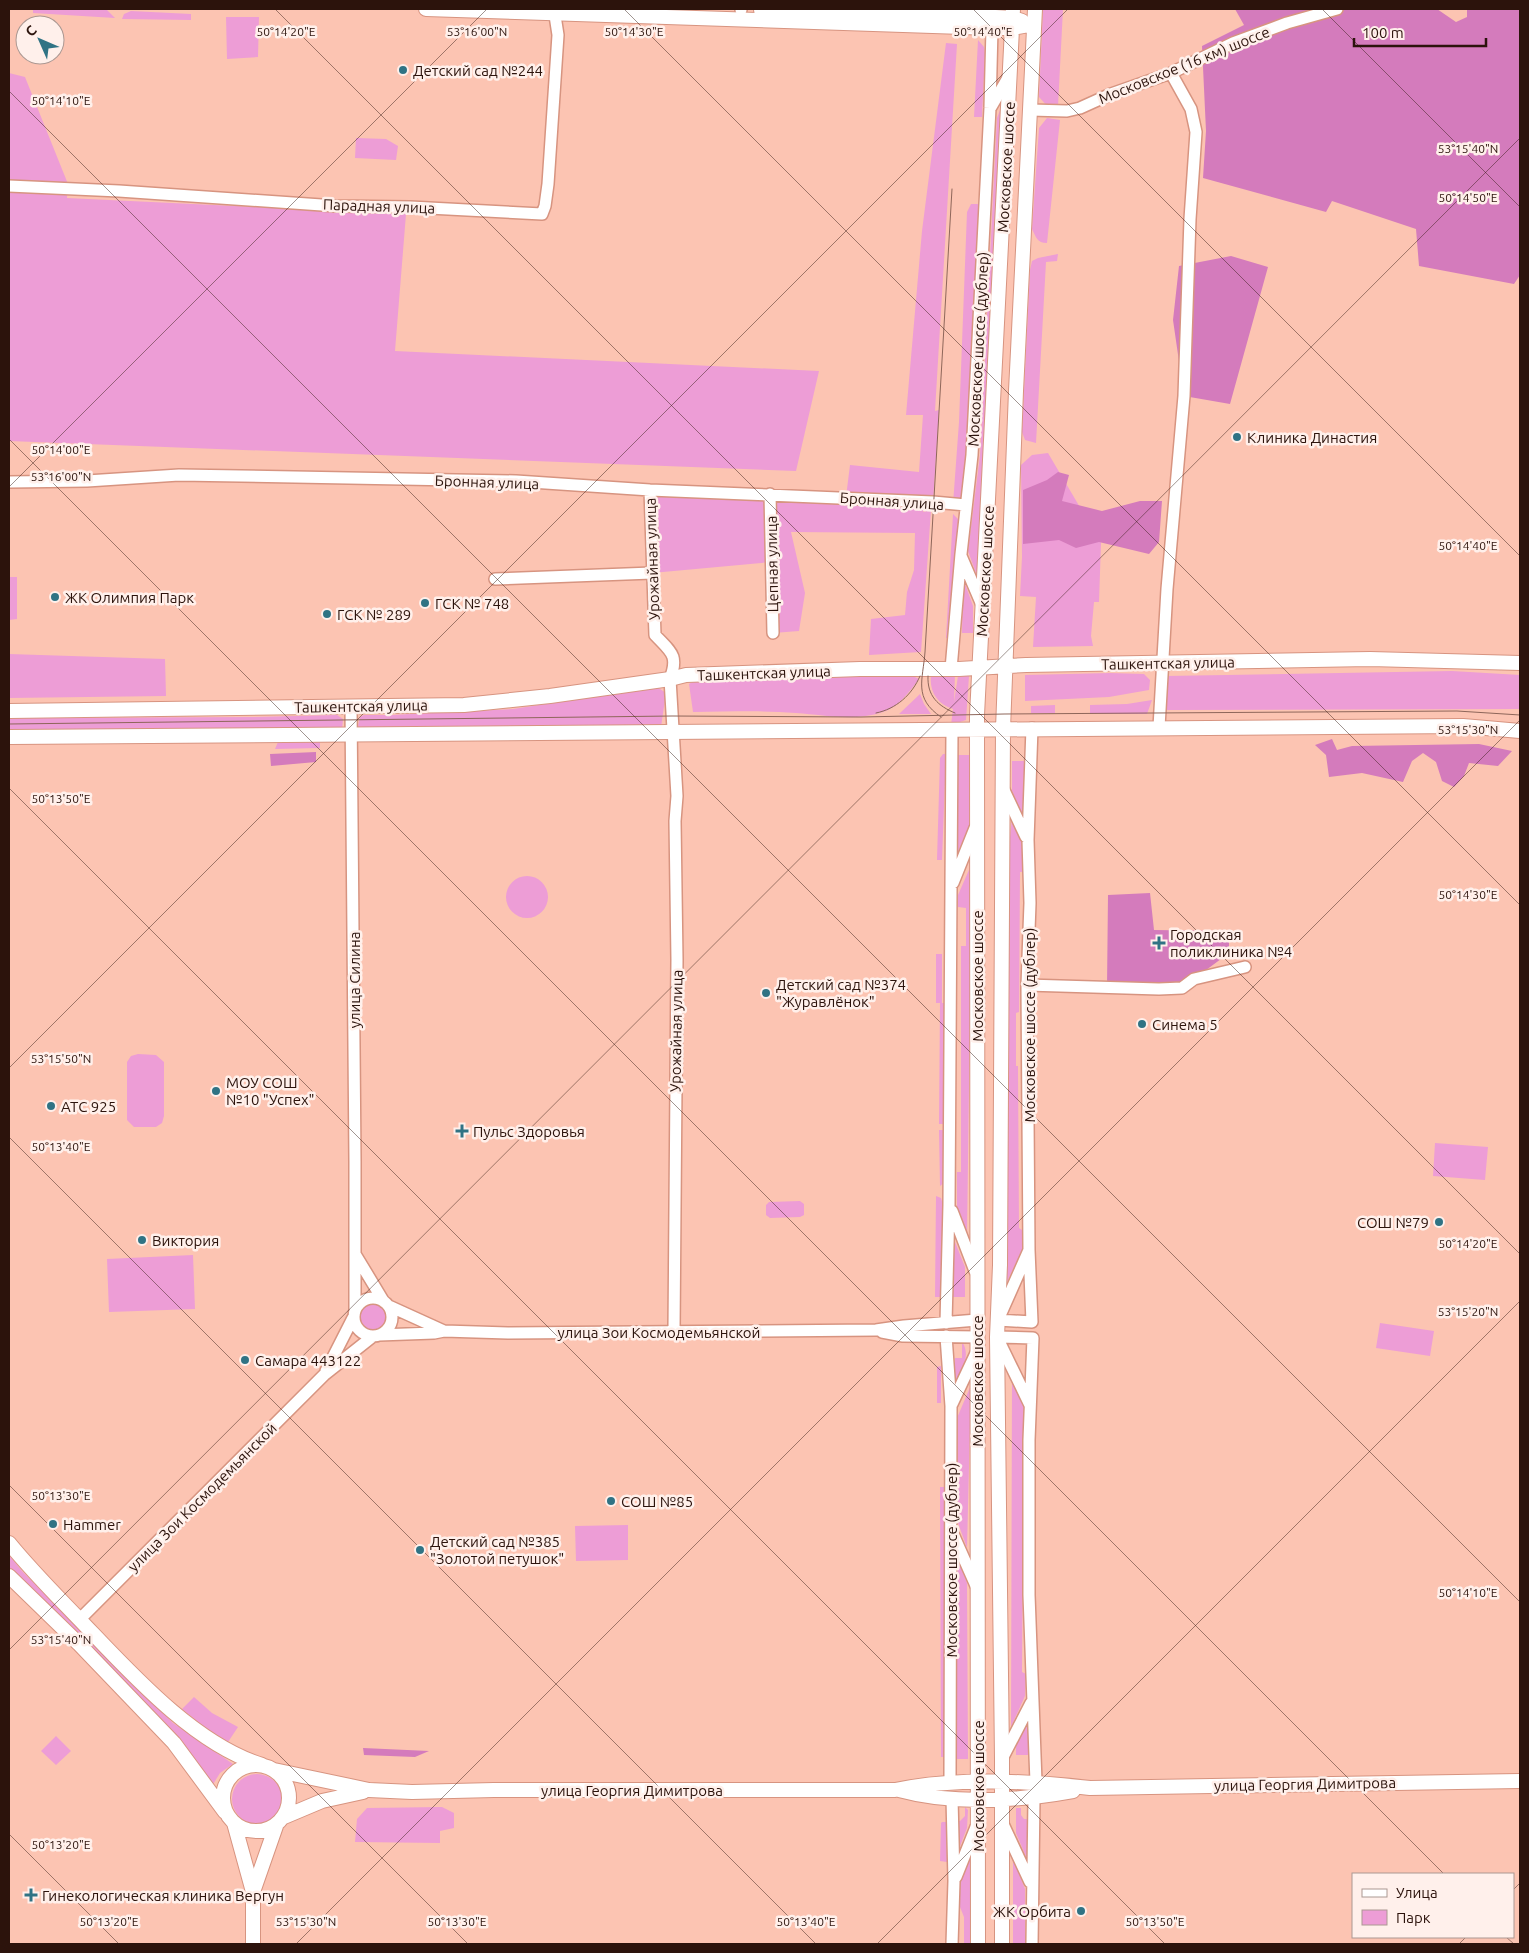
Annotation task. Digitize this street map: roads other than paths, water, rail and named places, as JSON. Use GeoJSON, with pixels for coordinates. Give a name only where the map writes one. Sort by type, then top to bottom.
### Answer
{"type":"FeatureCollection","features":[{"type":"Feature","properties":{"kind":"main road"},"geometry":{"type":"LineString","coordinates":[[426,9],[991,18]]}},
{"type":"Feature","properties":{"kind":"main road"},"geometry":{"type":"LineString","coordinates":[[708,9],[1013,19],[1034,24]]}},
{"type":"Feature","properties":{"kind":"main road","name":"Московское шоссе"},"geometry":{"type":"LineString","coordinates":[[1002,1944],[1002,1759],[997,1337],[1002,786],[1016,391],[1035,9]]}},
{"type":"Feature","properties":{"kind":"main road","name":"Московское шоссе"},"geometry":{"type":"LineString","coordinates":[[978,1944],[977,729],[1013,19]]}},
{"type":"Feature","properties":{"kind":"main road","name":"Ташкентская улица"},"geometry":{"type":"LineString","coordinates":[[9,711],[464,705],[550,696],[686,676],[831,670],[1370,659],[1520,663]]}},
{"type":"Feature","properties":{"kind":"main road","name":"Ташкентская улица"},"geometry":{"type":"LineString","coordinates":[[9,737],[952,731],[977,729],[1159,727],[1463,726],[1520,731]]}},
{"type":"Feature","properties":{"kind":"main road","name":"улица Зои Космодемьянской"},"geometry":{"type":"LineString","coordinates":[[977,1320],[998,1320]]}},
{"type":"Feature","properties":{"kind":"main road","name":"улица Зои Космодемьянской"},"geometry":{"type":"LineString","coordinates":[[977,1344],[997,1337]]}},
{"type":"Feature","properties":{"kind":"main road","name":"улица Георгия Димитрова"},"geometry":{"type":"LineString","coordinates":[[9,1543],[29,1569],[148,1690],[189,1724],[240,1757],[268,1768],[368,1790],[412,1792],[895,1790],[922,1784],[977,1782],[1036,1782],[1090,1788],[1520,1781]]}},
{"type":"Feature","properties":{"kind":"main road"},"geometry":{"type":"LineString","coordinates":[[9,1576],[79,1644],[174,1743],[229,1818],[245,1830],[254,1832],[265,1831],[280,1822]]}},
{"type":"Feature","properties":{"kind":"main road"},"geometry":{"type":"LineString","coordinates":[[253,1892],[280,1822],[289,1805],[289,1792],[286,1782],[268,1768],[248,1766],[232,1775],[223,1797],[253,1892],[253,1944]]}},
{"type":"Feature","properties":{"kind":"main road","name":"улица Георгия Димитрова"},"geometry":{"type":"LineString","coordinates":[[895,1790],[923,1797],[1002,1799],[1034,1798],[1090,1788]]}},
{"type":"Feature","properties":{"kind":"main road","name":"улица Георгия Димитрова"},"geometry":{"type":"LineString","coordinates":[[280,1822],[322,1802],[368,1790]]}},
{"type":"Feature","properties":{"kind":"street","name":"Московское (16 км) шоссе"},"geometry":{"type":"LineString","coordinates":[[1030,110],[1067,111],[1080,108],[1111,94],[1171,73],[1233,43],[1286,23],[1337,9]]}},
{"type":"Feature","properties":{"kind":"street","name":"Парадная улица"},"geometry":{"type":"LineString","coordinates":[[9,186],[149,193],[336,206],[410,207],[542,214],[546,206],[548,184],[558,35],[555,11]]}},
{"type":"Feature","properties":{"kind":"street","name":"Московское шоссе (дублер)"},"geometry":{"type":"LineString","coordinates":[[951,669],[960,554],[972,455],[990,108],[991,18]]}},
{"type":"Feature","properties":{"kind":"street"},"geometry":{"type":"LineString","coordinates":[[1159,727],[1162,663],[1184,396],[1190,219],[1196,132],[1191,109],[1171,73]]}},
{"type":"Feature","properties":{"kind":"street"},"geometry":{"type":"LineString","coordinates":[[990,108],[1010,75]]}},
{"type":"Feature","properties":{"kind":"street","name":"Бронная улица"},"geometry":{"type":"LineString","coordinates":[[9,482],[87,481],[179,475],[516,481],[650,490],[933,502],[966,506]]}},
{"type":"Feature","properties":{"kind":"street","name":"Урожайная улица"},"geometry":{"type":"LineString","coordinates":[[650,490],[655,635],[671,653],[675,665],[670,679],[677,796],[675,821],[677,960],[674,1331]]}},
{"type":"Feature","properties":{"kind":"street","name":"Цепная улица"},"geometry":{"type":"LineString","coordinates":[[770,494],[773,633]]}},
{"type":"Feature","properties":{"kind":"street"},"geometry":{"type":"LineString","coordinates":[[960,554],[983,607]]}},
{"type":"Feature","properties":{"kind":"street"},"geometry":{"type":"LineString","coordinates":[[496,579],[652,573]]}},
{"type":"Feature","properties":{"kind":"street","name":"улица Силина"},"geometry":{"type":"LineString","coordinates":[[351,706],[354,1314]]}},
{"type":"Feature","properties":{"kind":"street","name":"Московское шоссе (дублер)"},"geometry":{"type":"LineString","coordinates":[[1032,728],[1028,840],[1030,903],[1027,985],[1029,1250],[1032,1322]]}},
{"type":"Feature","properties":{"kind":"street"},"geometry":{"type":"LineString","coordinates":[[946,1323],[950,1205],[952,731]]}},
{"type":"Feature","properties":{"kind":"street"},"geometry":{"type":"LineString","coordinates":[[1002,786],[1028,840]]}},
{"type":"Feature","properties":{"kind":"street"},"geometry":{"type":"LineString","coordinates":[[951,889],[977,823]]}},
{"type":"Feature","properties":{"kind":"street"},"geometry":{"type":"LineString","coordinates":[[1027,985],[1182,988],[1194,979],[1245,967]]}},
{"type":"Feature","properties":{"kind":"street"},"geometry":{"type":"LineString","coordinates":[[950,1205],[977,1275]]}},
{"type":"Feature","properties":{"kind":"street"},"geometry":{"type":"LineString","coordinates":[[998,1320],[1029,1250]]}},
{"type":"Feature","properties":{"kind":"street"},"geometry":{"type":"LineString","coordinates":[[355,1254],[387,1304],[391,1321],[388,1329],[376,1336],[363,1334],[356,1327],[354,1314],[361,1302],[370,1298],[377,1298],[387,1304]]}},
{"type":"Feature","properties":{"kind":"street","name":"улица Зои Космодемьянской"},"geometry":{"type":"LineString","coordinates":[[387,1304],[444,1330],[508,1333],[876,1330],[977,1320]]}},
{"type":"Feature","properties":{"kind":"street","name":"улица Зои Космодемьянской"},"geometry":{"type":"LineString","coordinates":[[324,1375],[354,1314]]}},
{"type":"Feature","properties":{"kind":"street","name":"улица Зои Космодемьянской"},"geometry":{"type":"LineString","coordinates":[[998,1320],[1032,1322]]}},
{"type":"Feature","properties":{"kind":"street","name":"улица Зои Космодемьянской"},"geometry":{"type":"LineString","coordinates":[[80,1620],[324,1375],[376,1336],[434,1334],[444,1330]]}},
{"type":"Feature","properties":{"kind":"street","name":"улица Зои Космодемьянской"},"geometry":{"type":"LineString","coordinates":[[876,1330],[903,1336],[946,1336],[977,1344]]}},
{"type":"Feature","properties":{"kind":"street","name":"Московское шоссе (дублер)"},"geometry":{"type":"LineString","coordinates":[[946,1336],[951,1406],[950,1783]]}},
{"type":"Feature","properties":{"kind":"street"},"geometry":{"type":"LineString","coordinates":[[997,1337],[1030,1405],[1029,1595],[1036,1782]]}},
{"type":"Feature","properties":{"kind":"street","name":"улица Зои Космодемьянской"},"geometry":{"type":"LineString","coordinates":[[997,1337],[1033,1338],[1030,1405]]}},
{"type":"Feature","properties":{"kind":"street"},"geometry":{"type":"LineString","coordinates":[[951,1406],[977,1344]]}},
{"type":"Feature","properties":{"kind":"street"},"geometry":{"type":"LineString","coordinates":[[952,1530],[977,1589]]}},
{"type":"Feature","properties":{"kind":"street"},"geometry":{"type":"LineString","coordinates":[[1002,1759],[1032,1702]]}},
{"type":"Feature","properties":{"kind":"street"},"geometry":{"type":"LineString","coordinates":[[952,1798],[954,1881],[952,1944]]}},
{"type":"Feature","properties":{"kind":"street"},"geometry":{"type":"LineString","coordinates":[[1032,1944],[1034,1798]]}},
{"type":"Feature","properties":{"kind":"street"},"geometry":{"type":"LineString","coordinates":[[1002,1822],[1032,1886]]}},
{"type":"Feature","properties":{"kind":"street"},"geometry":{"type":"LineString","coordinates":[[954,1881],[977,1824]]}},
{"type":"Feature","properties":{"kind":"tram line"},"geometry":{"type":"LineString","coordinates":[[941,717],[926,703],[923,695],[922,680],[952,189]]}},
{"type":"Feature","properties":{"kind":"tram line"},"geometry":{"type":"LineString","coordinates":[[876,713],[897,705],[913,689],[920,676]]}},
{"type":"Feature","properties":{"kind":"tram line"},"geometry":{"type":"LineString","coordinates":[[928,676],[929,689],[932,695],[943,707],[955,713]]}},
{"type":"Feature","properties":{"kind":"tram line"},"geometry":{"type":"LineString","coordinates":[[9,724],[672,716],[861,717],[1004,714],[1457,711],[1520,715]]}},
{"type":"Feature","properties":{"kind":"place","name":"Детский сад №244"},"geometry":{"type":"Point","coordinates":[403,70]}},
{"type":"Feature","properties":{"kind":"place","name":"Клиника Династия"},"geometry":{"type":"Point","coordinates":[1237,437]}},
{"type":"Feature","properties":{"kind":"place","name":"ЖК Олимпия Парк"},"geometry":{"type":"Point","coordinates":[55,597]}},
{"type":"Feature","properties":{"kind":"place","name":"ГСК № 748"},"geometry":{"type":"Point","coordinates":[425,603]}},
{"type":"Feature","properties":{"kind":"place","name":"ГСК № 289"},"geometry":{"type":"Point","coordinates":[327,614]}},
{"type":"Feature","properties":{"kind":"place","name":"Городская поликлиника №4"},"geometry":{"type":"Point","coordinates":[1159,943]}},
{"type":"Feature","properties":{"kind":"place","name":"Детский сад №374 \"Журавлёнок\""},"geometry":{"type":"Point","coordinates":[766,993]}},
{"type":"Feature","properties":{"kind":"place","name":"Синема 5"},"geometry":{"type":"Point","coordinates":[1142,1024]}},
{"type":"Feature","properties":{"kind":"place","name":"МОУ СОШ №10 \"Успех\""},"geometry":{"type":"Point","coordinates":[216,1091]}},
{"type":"Feature","properties":{"kind":"place","name":"АТС 925"},"geometry":{"type":"Point","coordinates":[51,1106]}},
{"type":"Feature","properties":{"kind":"place","name":"Пульс Здоровья"},"geometry":{"type":"Point","coordinates":[462,1131]}},
{"type":"Feature","properties":{"kind":"place","name":"СОШ №79"},"geometry":{"type":"Point","coordinates":[1439,1222]}},
{"type":"Feature","properties":{"kind":"place","name":"Виктория"},"geometry":{"type":"Point","coordinates":[142,1240]}},
{"type":"Feature","properties":{"kind":"place","name":"Самара 443122"},"geometry":{"type":"Point","coordinates":[245,1360]}},
{"type":"Feature","properties":{"kind":"place","name":"СОШ №85"},"geometry":{"type":"Point","coordinates":[611,1501]}},
{"type":"Feature","properties":{"kind":"place","name":"Hammer"},"geometry":{"type":"Point","coordinates":[53,1524]}},
{"type":"Feature","properties":{"kind":"place","name":"Детский сад №385 \"Золотой петушок\""},"geometry":{"type":"Point","coordinates":[420,1550]}},
{"type":"Feature","properties":{"kind":"place","name":"Гинекологическая клиника Вергун"},"geometry":{"type":"Point","coordinates":[31,1895]}},
{"type":"Feature","properties":{"kind":"place","name":"ЖК Орбита"},"geometry":{"type":"Point","coordinates":[1081,1911]}}]}
